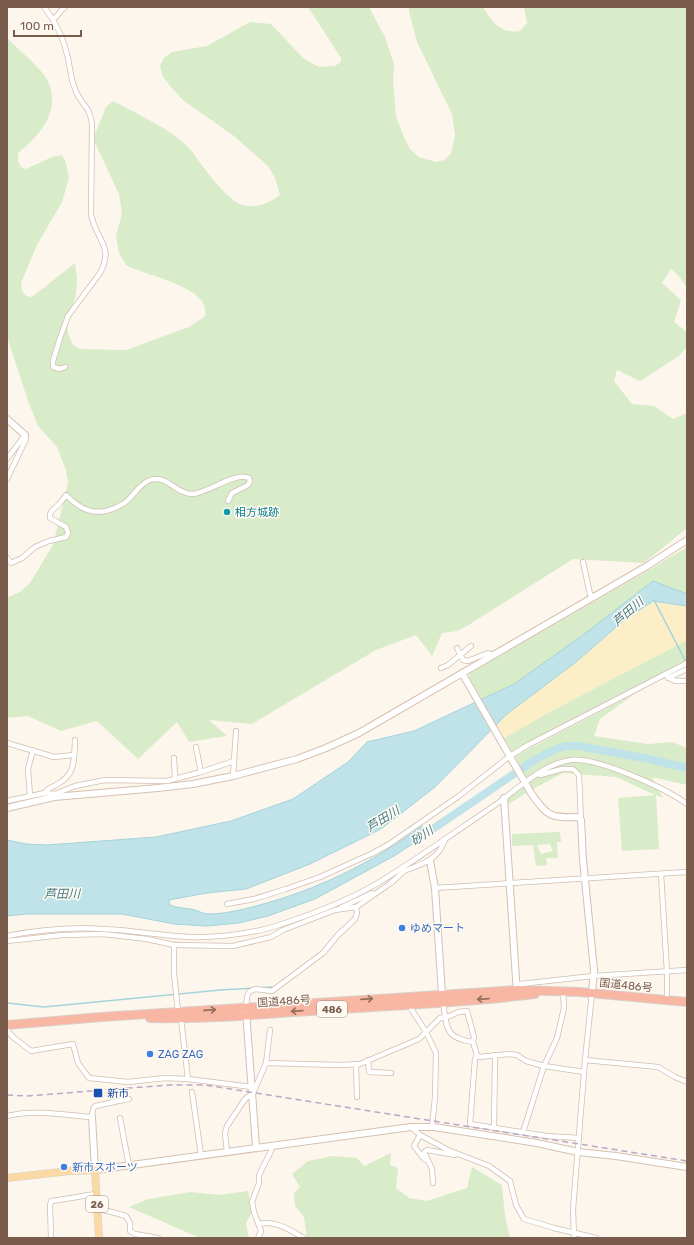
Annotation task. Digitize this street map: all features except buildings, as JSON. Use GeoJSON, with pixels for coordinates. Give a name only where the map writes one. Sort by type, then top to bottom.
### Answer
{"type":"FeatureCollection","features":[{"type":"Feature","properties":{"kind":"highway","name":"国道486号"},"geometry":{"type":"LineString","coordinates":[[7,1025],[101,1017],[180,1015],[563,990],[687,1002]]}},
{"type":"Feature","properties":{"kind":"highway","name":"国道486号"},"geometry":{"type":"LineString","coordinates":[[246,1011],[408,1004],[442,998]]}},
{"type":"Feature","properties":{"kind":"main road"},"geometry":{"type":"LineString","coordinates":[[7,1178],[70,1171],[95,1170]]}},
{"type":"Feature","properties":{"kind":"main road","name":"26"},"geometry":{"type":"LineString","coordinates":[[95,1170],[99,1238]]}},
{"type":"Feature","properties":{"kind":"street"},"geometry":{"type":"LineString","coordinates":[[44,7],[53,19],[66,48],[74,88],[91,115],[91,214],[92,221],[106,251],[106,258],[100,273],[65,323],[53,361],[56,368],[60,369],[65,367]]}},
{"type":"Feature","properties":{"kind":"street"},"geometry":{"type":"LineString","coordinates":[[53,19],[57,16],[61,9],[65,7]]}},
{"type":"Feature","properties":{"kind":"street"},"geometry":{"type":"LineString","coordinates":[[7,419],[25,435],[26,439],[7,479]]}},
{"type":"Feature","properties":{"kind":"street"},"geometry":{"type":"LineString","coordinates":[[7,460],[25,435]]}},
{"type":"Feature","properties":{"kind":"street"},"geometry":{"type":"LineString","coordinates":[[7,558],[11,563],[22,558],[35,547],[49,541],[66,537],[68,533],[66,527],[50,518],[49,514],[50,511],[59,505],[66,495],[76,505],[84,509],[91,512],[103,512],[124,504],[144,483],[152,479],[159,479],[171,484],[178,490],[192,494],[198,493],[224,481],[241,477],[249,478],[250,481],[248,485],[232,493],[228,501]]}},
{"type":"Feature","properties":{"kind":"street"},"geometry":{"type":"LineString","coordinates":[[7,808],[54,796],[193,784],[284,763],[332,745],[359,733],[463,675],[492,656],[647,566],[687,540]]}},
{"type":"Feature","properties":{"kind":"street"},"geometry":{"type":"LineString","coordinates":[[583,562],[590,594],[593,597]]}},
{"type":"Feature","properties":{"kind":"street"},"geometry":{"type":"LineString","coordinates":[[442,668],[471,646]]}},
{"type":"Feature","properties":{"kind":"street"},"geometry":{"type":"LineString","coordinates":[[457,648],[464,660],[468,661],[488,653],[492,656]]}},
{"type":"Feature","properties":{"kind":"street"},"geometry":{"type":"LineString","coordinates":[[227,904],[254,899],[286,889],[320,877],[371,854],[388,845],[459,796],[510,756],[528,744],[666,676],[687,663]]}},
{"type":"Feature","properties":{"kind":"street"},"geometry":{"type":"LineString","coordinates":[[666,676],[687,669]]}},
{"type":"Feature","properties":{"kind":"street"},"geometry":{"type":"LineString","coordinates":[[463,675],[531,793],[543,810],[552,816],[560,818],[579,817],[582,820]]}},
{"type":"Feature","properties":{"kind":"street"},"geometry":{"type":"LineString","coordinates":[[666,676],[674,681],[687,681]]}},
{"type":"Feature","properties":{"kind":"street"},"geometry":{"type":"LineString","coordinates":[[233,776],[236,731]]}},
{"type":"Feature","properties":{"kind":"street"},"geometry":{"type":"LineString","coordinates":[[45,793],[46,790],[60,783],[70,774],[73,768],[75,740]]}},
{"type":"Feature","properties":{"kind":"street"},"geometry":{"type":"LineString","coordinates":[[7,743],[54,757],[74,755]]}},
{"type":"Feature","properties":{"kind":"street"},"geometry":{"type":"LineString","coordinates":[[196,747],[201,772]]}},
{"type":"Feature","properties":{"kind":"street"},"geometry":{"type":"LineString","coordinates":[[30,796],[28,769],[33,750]]}},
{"type":"Feature","properties":{"kind":"street"},"geometry":{"type":"LineString","coordinates":[[174,758],[175,779]]}},
{"type":"Feature","properties":{"kind":"street"},"geometry":{"type":"LineString","coordinates":[[7,936],[49,930],[86,928],[192,937],[234,935],[277,926],[329,907],[402,869],[504,798],[524,779],[562,762],[572,760],[583,760],[611,768],[646,782],[687,804]]}},
{"type":"Feature","properties":{"kind":"street"},"geometry":{"type":"LineString","coordinates":[[7,801],[45,793],[54,796],[75,786],[105,780],[167,781],[234,761]]}},
{"type":"Feature","properties":{"kind":"street"},"geometry":{"type":"LineString","coordinates":[[524,779],[562,769],[573,769],[579,775],[583,860],[586,878],[593,976],[584,1060],[573,1209],[574,1236]]}},
{"type":"Feature","properties":{"kind":"street"},"geometry":{"type":"LineString","coordinates":[[504,798],[517,993]]}},
{"type":"Feature","properties":{"kind":"street"},"geometry":{"type":"LineString","coordinates":[[335,910],[356,907],[390,883],[402,869],[430,861],[443,845],[445,839]]}},
{"type":"Feature","properties":{"kind":"street"},"geometry":{"type":"LineString","coordinates":[[430,861],[435,888],[442,998],[446,1027],[456,1039],[473,1042]]}},
{"type":"Feature","properties":{"kind":"street"},"geometry":{"type":"LineString","coordinates":[[435,888],[687,872]]}},
{"type":"Feature","properties":{"kind":"street"},"geometry":{"type":"LineString","coordinates":[[661,874],[668,972],[668,1000]]}},
{"type":"Feature","properties":{"kind":"street"},"geometry":{"type":"LineString","coordinates":[[7,941],[63,935],[104,934],[147,939],[174,945],[233,946],[271,937],[284,930],[363,898],[390,883]]}},
{"type":"Feature","properties":{"kind":"street"},"geometry":{"type":"LineString","coordinates":[[256,1148],[246,1011],[249,992],[256,989],[272,991],[323,953],[336,936],[355,919],[357,913],[356,907]]}},
{"type":"Feature","properties":{"kind":"street"},"geometry":{"type":"LineString","coordinates":[[174,945],[174,973],[188,1079]]}},
{"type":"Feature","properties":{"kind":"street"},"geometry":{"type":"LineString","coordinates":[[517,993],[520,984],[593,976],[687,970]]}},
{"type":"Feature","properties":{"kind":"street"},"geometry":{"type":"LineString","coordinates":[[523,1132],[544,1066],[557,1038],[564,1008],[563,990]]}},
{"type":"Feature","properties":{"kind":"street"},"geometry":{"type":"LineString","coordinates":[[408,1004],[426,1032],[436,1053],[435,1097],[432,1127]]}},
{"type":"Feature","properties":{"kind":"street"},"geometry":{"type":"LineString","coordinates":[[266,1063],[356,1064],[419,1039],[440,1018],[458,1012],[467,1011],[477,1055],[475,1059],[470,1124],[547,1136],[579,1138]]}},
{"type":"Feature","properties":{"kind":"street"},"geometry":{"type":"LineString","coordinates":[[7,1030],[13,1037],[32,1051],[73,1044],[78,1063],[89,1078],[128,1082],[165,1078],[188,1079],[252,1090]]}},
{"type":"Feature","properties":{"kind":"street"},"geometry":{"type":"LineString","coordinates":[[227,1152],[225,1133],[227,1126],[252,1090],[266,1063],[270,1030]]}},
{"type":"Feature","properties":{"kind":"street"},"geometry":{"type":"LineString","coordinates":[[7,1040],[13,1037]]}},
{"type":"Feature","properties":{"kind":"street"},"geometry":{"type":"LineString","coordinates":[[477,1055],[479,1057],[509,1054],[517,1055],[526,1061],[544,1066],[584,1072]]}},
{"type":"Feature","properties":{"kind":"street"},"geometry":{"type":"LineString","coordinates":[[494,1128],[495,1055]]}},
{"type":"Feature","properties":{"kind":"street"},"geometry":{"type":"LineString","coordinates":[[368,1060],[369,1072],[391,1073]]}},
{"type":"Feature","properties":{"kind":"street"},"geometry":{"type":"LineString","coordinates":[[584,1060],[658,1067],[687,1082]]}},
{"type":"Feature","properties":{"kind":"street"},"geometry":{"type":"LineString","coordinates":[[356,1064],[357,1097]]}},
{"type":"Feature","properties":{"kind":"street"},"geometry":{"type":"LineString","coordinates":[[192,1092],[201,1156]]}},
{"type":"Feature","properties":{"kind":"street"},"geometry":{"type":"LineString","coordinates":[[129,1099],[95,1106],[93,1109],[92,1117],[95,1170],[411,1127],[432,1127],[538,1143],[578,1152],[616,1156],[687,1167]]}},
{"type":"Feature","properties":{"kind":"street"},"geometry":{"type":"LineString","coordinates":[[7,1116],[18,1113],[35,1112],[92,1117]]}},
{"type":"Feature","properties":{"kind":"street"},"geometry":{"type":"LineString","coordinates":[[120,1118],[129,1166]]}},
{"type":"Feature","properties":{"kind":"street"},"geometry":{"type":"LineString","coordinates":[[411,1127],[420,1135],[488,1166],[510,1182],[516,1205],[524,1219],[574,1236],[596,1238]]}},
{"type":"Feature","properties":{"kind":"street"},"geometry":{"type":"LineString","coordinates":[[420,1135],[414,1146],[424,1159],[427,1160]]}},
{"type":"Feature","properties":{"kind":"street"},"geometry":{"type":"LineString","coordinates":[[258,1238],[260,1231],[259,1224],[252,1202],[259,1184],[259,1175],[272,1146]]}},
{"type":"Feature","properties":{"kind":"street"},"geometry":{"type":"LineString","coordinates":[[433,1183],[432,1169],[424,1152],[427,1150],[461,1155]]}},
{"type":"Feature","properties":{"kind":"street"},"geometry":{"type":"LineString","coordinates":[[51,1238],[51,1200],[71,1199],[76,1196],[96,1194]]}},
{"type":"Feature","properties":{"kind":"street"},"geometry":{"type":"LineString","coordinates":[[97,1208],[126,1216],[130,1223],[130,1231],[135,1234],[158,1238]]}},
{"type":"Feature","properties":{"kind":"street"},"geometry":{"type":"LineString","coordinates":[[259,1224],[282,1226],[304,1238]]}},
{"type":"Feature","properties":{"kind":"green space"},"geometry":{"type":"Polygon","coordinates":[[[308,7],[369,7],[385,37],[394,64],[393,80],[396,116],[404,137],[410,149],[419,157],[436,162],[444,160],[451,154],[455,135],[452,114],[417,42],[409,7],[483,7],[498,26],[502,29],[515,32],[521,30],[527,23],[524,7],[687,7],[687,287],[678,275],[671,269],[662,283],[681,300],[674,322],[687,332],[687,347],[679,356],[640,381],[617,370],[614,381],[632,404],[654,406],[673,419],[687,413],[687,528],[644,563],[573,559],[467,626],[457,631],[442,633],[432,656],[416,635],[376,650],[252,724],[209,720],[227,736],[189,742],[177,722],[138,759],[97,721],[61,731],[28,716],[7,718],[7,598],[21,591],[30,583],[53,545],[68,483],[66,470],[57,447],[38,426],[28,401],[7,337],[7,38],[41,71],[50,86],[52,97],[48,118],[35,137],[18,153],[18,161],[21,167],[26,169],[52,157],[62,155],[66,163],[69,178],[62,202],[37,245],[21,283],[22,291],[26,296],[32,297],[75,263],[77,278],[76,295],[67,322],[68,334],[73,345],[80,349],[126,350],[189,327],[205,316],[205,311],[202,301],[192,292],[167,280],[126,265],[119,253],[116,236],[122,214],[119,194],[95,143],[95,134],[106,107],[113,101],[150,120],[176,137],[190,149],[218,186],[237,202],[248,206],[257,206],[272,200],[280,195],[275,178],[268,166],[234,136],[184,101],[162,75],[160,66],[164,58],[172,52],[207,46],[250,22],[271,24],[304,59],[319,67],[335,66],[341,62],[341,58],[308,7]]]}},
{"type":"Feature","properties":{"kind":"green space"},"geometry":{"type":"Polygon","coordinates":[[[687,547],[687,594],[679,591],[583,635],[514,684],[482,699],[469,677],[470,673],[687,547]]]}},
{"type":"Feature","properties":{"kind":"green space"},"geometry":{"type":"Polygon","coordinates":[[[687,640],[687,660],[512,751],[504,738],[555,709],[687,640]]]}},
{"type":"Feature","properties":{"kind":"green space"},"geometry":{"type":"Polygon","coordinates":[[[636,693],[600,719],[594,736],[648,744],[672,742],[687,748],[687,785],[652,777],[663,798],[656,795],[659,849],[622,851],[618,798],[655,795],[616,777],[563,773],[533,789],[515,756],[636,693]]]}},
{"type":"Feature","properties":{"kind":"green space"},"geometry":{"type":"Polygon","coordinates":[[[520,787],[523,787],[528,792],[507,805],[509,797],[520,787]]]}},
{"type":"Feature","properties":{"kind":"green space"},"geometry":{"type":"Polygon","coordinates":[[[560,832],[561,842],[557,842],[558,858],[546,858],[547,865],[536,866],[533,845],[512,846],[512,834],[560,832]],[[550,844],[537,845],[541,854],[553,851],[550,844]]]}},
{"type":"Feature","properties":{"kind":"green space"},"geometry":{"type":"Polygon","coordinates":[[[391,1153],[390,1165],[398,1168],[396,1188],[409,1198],[427,1201],[467,1188],[472,1167],[502,1185],[505,1216],[510,1238],[307,1238],[304,1217],[295,1206],[294,1193],[300,1187],[292,1174],[308,1161],[332,1156],[357,1158],[364,1166],[391,1153]]]}},
{"type":"Feature","properties":{"kind":"green space"},"geometry":{"type":"Polygon","coordinates":[[[248,1191],[252,1212],[246,1223],[249,1238],[200,1238],[129,1207],[148,1199],[190,1192],[219,1195],[248,1191]]]}},
{"type":"Feature","properties":{"kind":"sand"},"geometry":{"type":"Polygon","coordinates":[[[653,601],[687,606],[687,640],[555,709],[504,738],[497,725],[507,714],[576,662],[622,622],[653,601]]]}},
{"type":"Feature","properties":{"kind":"water","name":"芦田川"},"geometry":{"type":"Polygon","coordinates":[[[653,581],[687,594],[687,606],[653,601],[622,622],[576,662],[507,714],[435,787],[381,829],[310,864],[246,889],[207,893],[169,900],[170,905],[206,914],[226,913],[250,907],[301,892],[343,874],[384,852],[422,826],[428,834],[394,856],[315,899],[268,916],[239,923],[207,926],[174,924],[122,914],[27,914],[7,916],[7,840],[26,844],[47,845],[156,837],[231,821],[293,799],[348,762],[367,742],[414,731],[514,684],[583,635],[653,581]]]}},
{"type":"Feature","properties":{"kind":"waterway"},"geometry":{"type":"LineString","coordinates":[[654,600],[686,662]]}},
{"type":"Feature","properties":{"kind":"waterway","name":"砂川"},"geometry":{"type":"LineString","coordinates":[[418,839],[536,759],[556,749],[566,746],[579,746],[644,758],[687,768]]}},
{"type":"Feature","properties":{"kind":"waterway"},"geometry":{"type":"LineString","coordinates":[[7,1003],[44,1007],[220,990],[272,987]]}},
{"type":"Feature","properties":{"kind":"railway"},"geometry":{"type":"LineString","coordinates":[[7,1095],[26,1096],[170,1085],[205,1085],[687,1161]]}},
{"type":"Feature","properties":{"kind":"place","name":"相方城跡"},"geometry":{"type":"Point","coordinates":[227,512]}},
{"type":"Feature","properties":{"kind":"place","name":"ゆめマート"},"geometry":{"type":"Point","coordinates":[402,928]}},
{"type":"Feature","properties":{"kind":"place","name":"ZAG ZAG"},"geometry":{"type":"Point","coordinates":[150,1054]}},
{"type":"Feature","properties":{"kind":"place","name":"新市"},"geometry":{"type":"Point","coordinates":[98,1093]}},
{"type":"Feature","properties":{"kind":"place","name":"新市スポーツ"},"geometry":{"type":"Point","coordinates":[64,1167]}}]}
